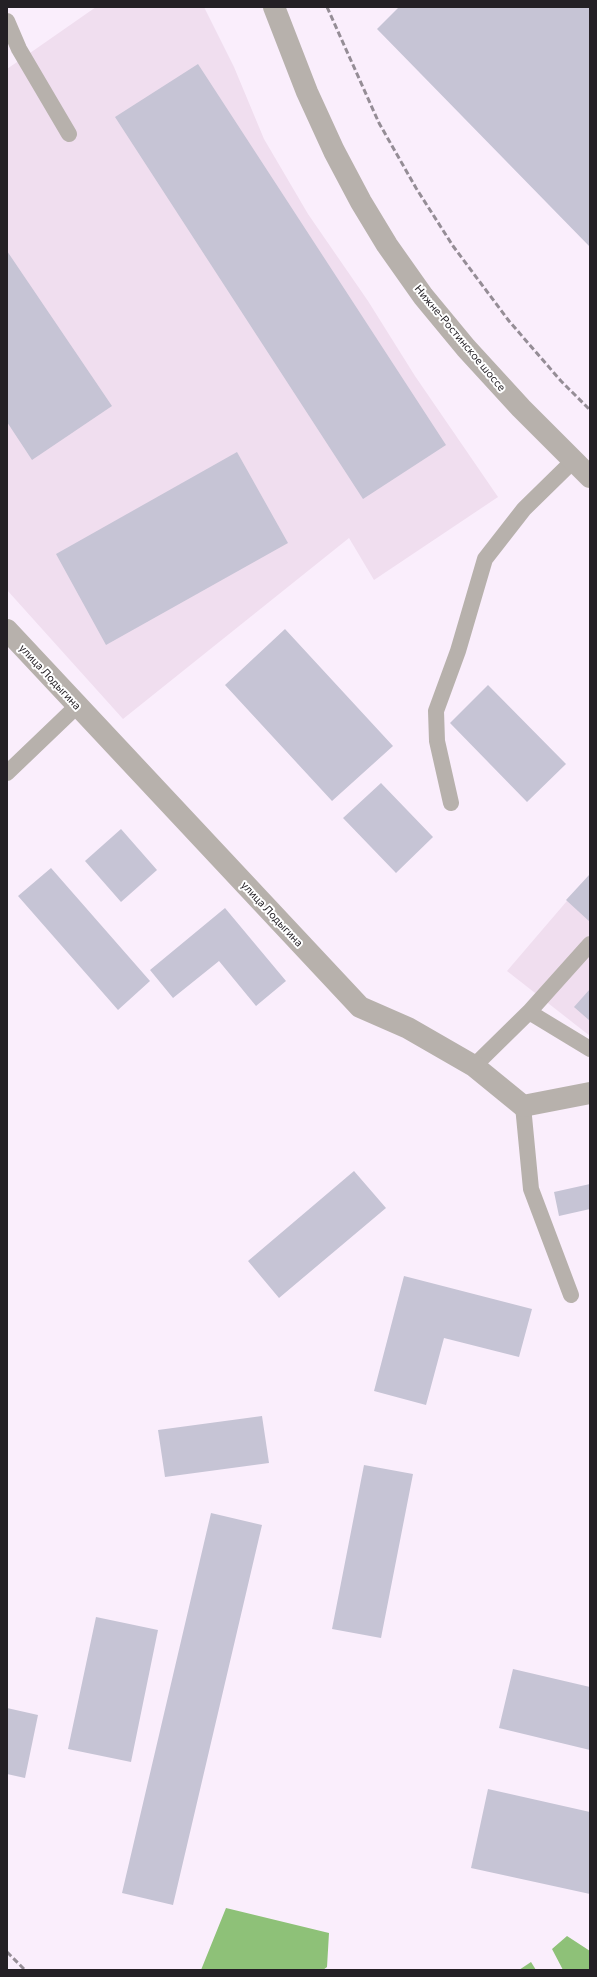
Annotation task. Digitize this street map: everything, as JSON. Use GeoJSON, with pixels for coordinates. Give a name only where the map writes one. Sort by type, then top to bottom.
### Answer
{"type":"FeatureCollection","features":[{"type":"Feature","properties":{"kind":"street","name":"Нижне-Ростинское шоссе"},"geometry":{"type":"LineString","coordinates":[[274,7],[307,92],[334,151],[361,202],[387,245],[423,296],[466,348],[521,408],[590,477]]}},
{"type":"Feature","properties":{"kind":"street","name":"улица Лодыгина"},"geometry":{"type":"LineString","coordinates":[[7,630],[360,1007],[408,1028],[474,1066],[523,1106]]}},
{"type":"Feature","properties":{"kind":"street"},"geometry":{"type":"LineString","coordinates":[[523,1106],[590,1093]]}},
{"type":"Feature","properties":{"kind":"lane"},"geometry":{"type":"LineString","coordinates":[[7,21],[32,72],[69,134]]}},
{"type":"Feature","properties":{"kind":"lane"},"geometry":{"type":"LineString","coordinates":[[451,803],[437,741],[436,711],[458,651],[485,559],[524,509],[573,461]]}},
{"type":"Feature","properties":{"kind":"lane"},"geometry":{"type":"LineString","coordinates":[[7,773],[77,706]]}},
{"type":"Feature","properties":{"kind":"lane"},"geometry":{"type":"LineString","coordinates":[[474,1066],[529,1012],[590,944]]}},
{"type":"Feature","properties":{"kind":"lane"},"geometry":{"type":"LineString","coordinates":[[529,1012],[590,1049]]}},
{"type":"Feature","properties":{"kind":"lane"},"geometry":{"type":"LineString","coordinates":[[523,1106],[531,1189],[571,1296]]}},
{"type":"Feature","properties":{"kind":"shaded area"},"geometry":{"type":"Polygon","coordinates":[[[96,7],[204,7],[234,67],[264,139],[308,214],[368,301],[415,376],[498,497],[374,580],[349,538],[123,719],[7,590],[7,69],[96,7]]]}},
{"type":"Feature","properties":{"kind":"shaded area"},"geometry":{"type":"Polygon","coordinates":[[[590,874],[590,1036],[507,971],[590,874]]]}},
{"type":"Feature","properties":{"kind":"green space"},"geometry":{"type":"Polygon","coordinates":[[[226,1908],[329,1933],[327,1967],[323,1970],[201,1970],[226,1908]]]}},
{"type":"Feature","properties":{"kind":"green space"},"geometry":{"type":"Polygon","coordinates":[[[567,1936],[590,1951],[590,1970],[563,1970],[552,1949],[567,1936]]]}},
{"type":"Feature","properties":{"kind":"green space"},"geometry":{"type":"Polygon","coordinates":[[[531,1962],[536,1970],[519,1970],[531,1962]]]}},
{"type":"Feature","properties":{"kind":"building"},"geometry":{"type":"Polygon","coordinates":[[[399,7],[590,7],[590,247],[377,29],[399,7]]]}},
{"type":"Feature","properties":{"kind":"building"},"geometry":{"type":"Polygon","coordinates":[[[198,64],[446,445],[363,499],[115,117],[198,64]]]}},
{"type":"Feature","properties":{"kind":"building"},"geometry":{"type":"Polygon","coordinates":[[[7,251],[112,406],[32,460],[7,422],[7,251]]]}},
{"type":"Feature","properties":{"kind":"building"},"geometry":{"type":"Polygon","coordinates":[[[237,452],[288,543],[106,645],[56,554],[237,452]]]}},
{"type":"Feature","properties":{"kind":"building"},"geometry":{"type":"Polygon","coordinates":[[[285,629],[393,746],[332,801],[225,685],[285,629]]]}},
{"type":"Feature","properties":{"kind":"building"},"geometry":{"type":"Polygon","coordinates":[[[488,685],[566,764],[527,802],[450,723],[488,685]]]}},
{"type":"Feature","properties":{"kind":"building"},"geometry":{"type":"Polygon","coordinates":[[[381,783],[433,837],[396,873],[343,818],[381,783]]]}},
{"type":"Feature","properties":{"kind":"building"},"geometry":{"type":"Polygon","coordinates":[[[121,829],[157,870],[121,902],[85,861],[121,829]]]}},
{"type":"Feature","properties":{"kind":"building"},"geometry":{"type":"Polygon","coordinates":[[[51,868],[150,981],[118,1010],[18,896],[51,868]]]}},
{"type":"Feature","properties":{"kind":"building"},"geometry":{"type":"Polygon","coordinates":[[[590,874],[590,922],[566,900],[590,874]]]}},
{"type":"Feature","properties":{"kind":"building"},"geometry":{"type":"Polygon","coordinates":[[[225,908],[286,981],[256,1006],[219,961],[173,998],[150,970],[225,908]]]}},
{"type":"Feature","properties":{"kind":"building"},"geometry":{"type":"Polygon","coordinates":[[[590,989],[590,1021],[574,1007],[590,989]]]}},
{"type":"Feature","properties":{"kind":"building"},"geometry":{"type":"Polygon","coordinates":[[[354,1171],[386,1208],[279,1298],[248,1261],[354,1171]]]}},
{"type":"Feature","properties":{"kind":"building"},"geometry":{"type":"Polygon","coordinates":[[[590,1184],[590,1209],[559,1216],[554,1192],[590,1184]]]}},
{"type":"Feature","properties":{"kind":"building"},"geometry":{"type":"Polygon","coordinates":[[[404,1276],[532,1309],[519,1357],[444,1338],[426,1405],[374,1391],[404,1276]]]}},
{"type":"Feature","properties":{"kind":"building"},"geometry":{"type":"Polygon","coordinates":[[[262,1416],[269,1463],[165,1477],[158,1430],[262,1416]]]}},
{"type":"Feature","properties":{"kind":"building"},"geometry":{"type":"Polygon","coordinates":[[[364,1465],[413,1474],[381,1638],[332,1629],[364,1465]]]}},
{"type":"Feature","properties":{"kind":"building"},"geometry":{"type":"Polygon","coordinates":[[[211,1513],[262,1525],[173,1905],[122,1893],[211,1513]]]}},
{"type":"Feature","properties":{"kind":"building"},"geometry":{"type":"Polygon","coordinates":[[[96,1617],[158,1630],[131,1762],[68,1749],[96,1617]]]}},
{"type":"Feature","properties":{"kind":"building"},"geometry":{"type":"Polygon","coordinates":[[[513,1669],[590,1687],[590,1750],[499,1728],[513,1669]]]}},
{"type":"Feature","properties":{"kind":"building"},"geometry":{"type":"Polygon","coordinates":[[[7,1708],[38,1715],[25,1778],[7,1774],[7,1708]]]}},
{"type":"Feature","properties":{"kind":"building"},"geometry":{"type":"Polygon","coordinates":[[[488,1789],[590,1812],[590,1894],[471,1868],[488,1789]]]}},
{"type":"Feature","properties":{"kind":"railway"},"geometry":{"type":"LineString","coordinates":[[327,7],[379,123],[416,188],[453,246],[509,321],[561,381],[590,410]]}},
{"type":"Feature","properties":{"kind":"railway"},"geometry":{"type":"LineString","coordinates":[[7,1952],[25,1970]]}}]}
